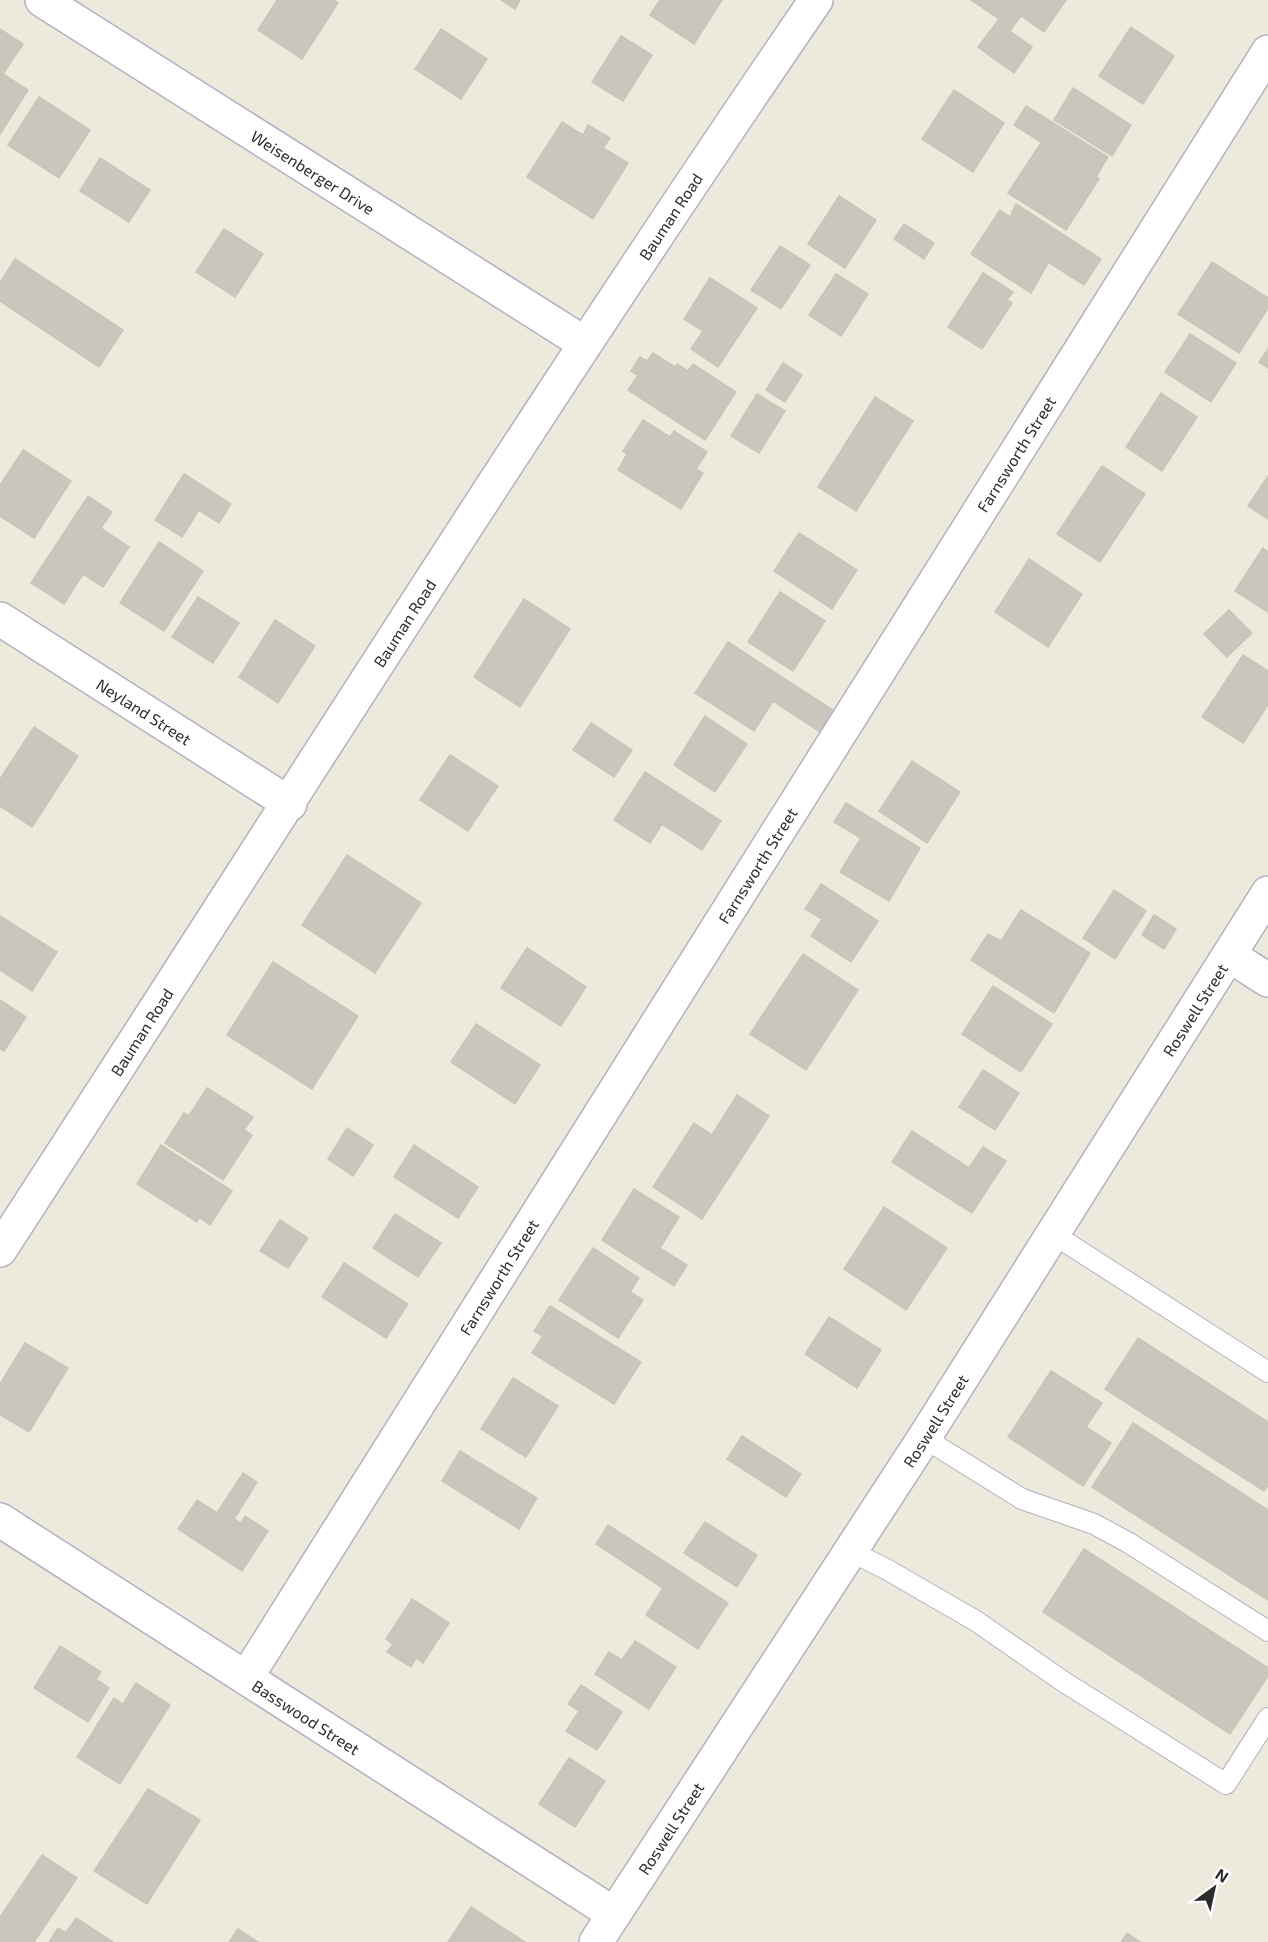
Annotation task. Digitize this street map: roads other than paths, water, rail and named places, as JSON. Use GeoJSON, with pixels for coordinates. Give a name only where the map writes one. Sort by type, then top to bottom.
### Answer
{"type":"FeatureCollection","features":[{"type":"Feature","properties":{"kind":"street","name":"Weisenberger Drive"},"geometry":{"type":"LineString","coordinates":[[42,0],[584,343]]}},
{"type":"Feature","properties":{"kind":"street","name":"Bauman Road"},"geometry":{"type":"LineString","coordinates":[[0,1250],[290,804],[584,343],[816,0]]}},
{"type":"Feature","properties":{"kind":"street","name":"Farnsworth Street"},"geometry":{"type":"LineString","coordinates":[[246,1678],[1268,52]]}},
{"type":"Feature","properties":{"kind":"street","name":"Neyland Street"},"geometry":{"type":"LineString","coordinates":[[0,619],[290,804]]}},
{"type":"Feature","properties":{"kind":"street","name":"Roswell Street"},"geometry":{"type":"LineString","coordinates":[[596,1942],[924,1438],[1268,893]]}},
{"type":"Feature","properties":{"kind":"street"},"geometry":{"type":"LineString","coordinates":[[1228,955],[1268,980]]}},
{"type":"Feature","properties":{"kind":"street","name":"Basswood Street"},"geometry":{"type":"LineString","coordinates":[[0,1520],[614,1914]]}},
{"type":"Feature","properties":{"kind":"lane"},"geometry":{"type":"LineString","coordinates":[[1053,1234],[1268,1371]]}},
{"type":"Feature","properties":{"kind":"lane"},"geometry":{"type":"LineString","coordinates":[[924,1438],[1022,1498],[1094,1524],[1129,1543],[1268,1631]]}},
{"type":"Feature","properties":{"kind":"lane"},"geometry":{"type":"LineString","coordinates":[[850,1551],[976,1621],[1064,1682],[1226,1784],[1268,1718]]}}]}
